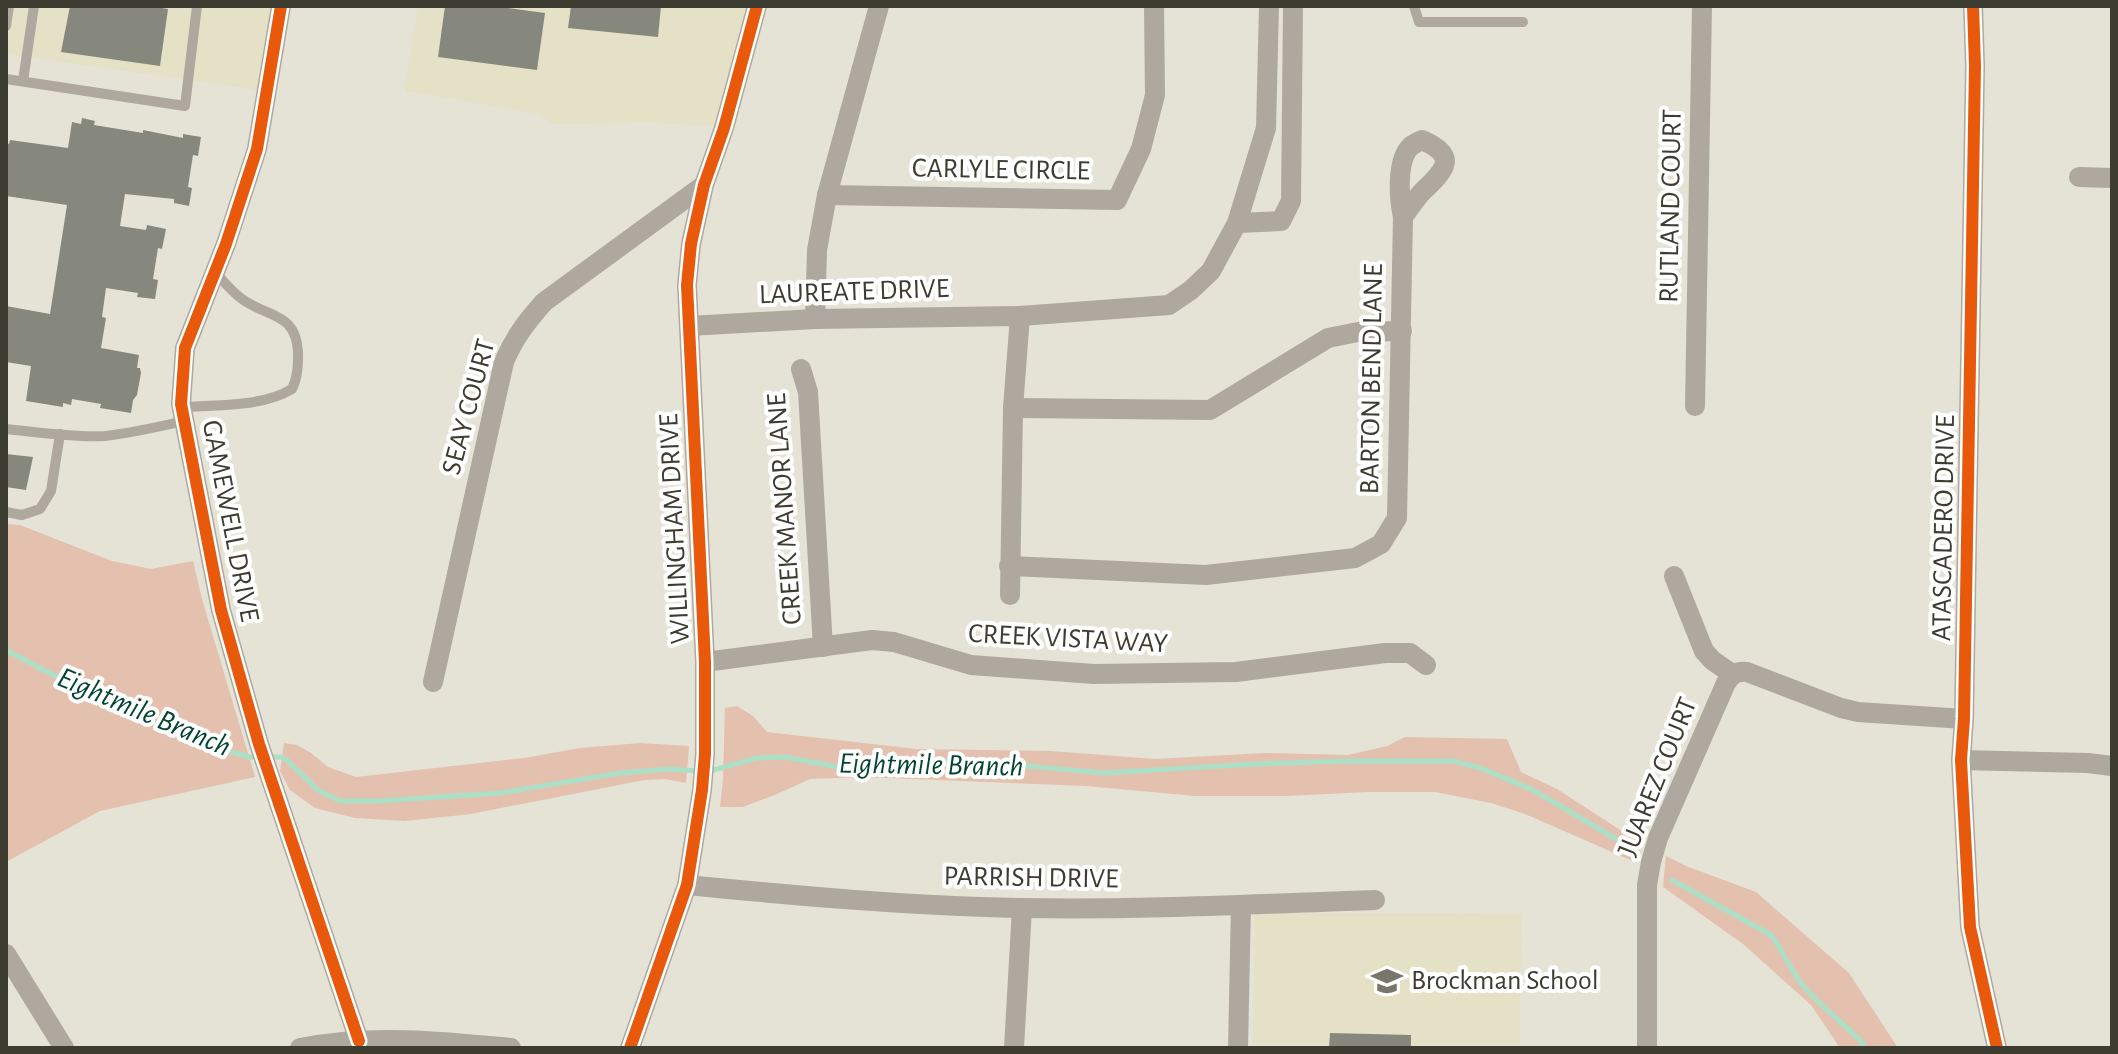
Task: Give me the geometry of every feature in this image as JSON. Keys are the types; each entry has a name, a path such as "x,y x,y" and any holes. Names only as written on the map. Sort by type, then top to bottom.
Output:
{"street":[{"name":"GAMEWELL DRIVE","path":"281,6 257,149 226,244 185,348 183,414 221,610 267,770 359,1041"},
{"name":"WILLINGHAM DRIVE","path":"630,1048 687,885 702,790 705,662 687,285 691,244 704,185 724,128 757,6"},
{"path":"815,319 817,250 827,195 879,6"},
{"name":"CARLYLE CIRCLE","path":"827,195 1117,200 1141,149 1155,95 1154,6"},
{"name":"LAUREATE DRIVE","path":"689,326 815,319 1020,316 1169,305 1211,271 1237,223 1266,128 1269,6"},
{"path":"1237,223 1281,221 1291,201 1293,6"},
{"name":"RUTLAND COURT","path":"1695,406 1702,6"},
{"name":"ATASCADERO DRIVE","path":"1973,6 1975,66 1961,760 1970,927 1997,1048"},
{"path":"2079,177 2112,178"},
{"name":"SEAY COURT","path":"433,682 504,362 513,340 544,302 704,185"},
{"name":"BARTON BEND LANE","path":"1009,566 1206,575 1355,558 1381,544 1397,518 1403,217"},
{"path":"1010,595 1013,408 1020,316"},
{"path":"1013,408 1210,410 1328,338 1358,332 1402,331"},
{"name":"CREEK MANOR LANE","path":"801,369 808,392 823,647"},
{"name":"JUAREZ COURT","path":"1674,576 1704,651 1732,674"},
{"name":"CREEK VISTA WAY","path":"705,662 872,640 920,649 971,665 1094,674 1236,672 1385,653 1410,653 1426,665"},
{"name":"JUAREZ COURT","path":"1647,1048 1647,885 1651,862 1658,838 1732,674 1747,672 1858,712 1964,719"},
{"path":"1961,760 2112,766"},
{"name":"PARRISH DRIVE","path":"687,885 873,903 1022,908 1375,900"},
{"path":"1238,1048 1241,905"},
{"path":"1014,1048 1022,908"},
{"path":"6,954 64,1048"},
{"path":"300,1048 359,1041 511,1048"}],"lane":[{"path":"6,26 9,6"},
{"path":"23,81 34,6"},
{"path":"6,79 185,106 197,6"},
{"path":"1414,6 1419,22 1523,22"},
{"path":"6,429 102,436 148,429 183,414 271,397 292,389 296,380 297,344 291,326 245,301 215,272"},
{"path":"6,512 22,515 40,509 51,491 60,434"}],"shaded area":[{"path":"6,6 272,6 258,90 6,54"},
{"path":"418,6 750,6 720,126 552,124 540,114 405,91"},
{"path":"6,524 20,525 112,561 151,569 193,561 255,777 100,811 6,862"},
{"path":"737,706 753,716 767,732 916,749 1051,751 1155,759 1265,753 1348,755 1387,746 1405,737 1507,739 1521,772 1557,789 1642,844 1635,862 1525,814 1491,803 1435,792 1195,796 1086,786 862,777 810,779 743,807 720,807 725,708"},
{"path":"284,743 297,745 328,767 356,777 524,758 580,748 640,743 689,746 686,783 665,779 644,780 471,814 405,821 355,818 315,808 290,790 280,771"},
{"path":"1666,856 1756,892 1849,973 1898,1048 1840,1048 1811,1005 1743,944 1663,887"},
{"name":"Brockman School","path":"1255,913 1521,914 1520,1048 1253,1048"}],"building":[{"path":"70,6 150,6 168,9 160,66 61,52"},
{"path":"445,6 493,6 545,13 537,70 438,57"},
{"path":"571,6 661,6 658,37 568,28"},
{"path":"82,118 95,121 94,125 143,133 143,130 183,138 183,134 201,137 198,156 193,155 188,187 192,188 189,206 174,203 174,199 125,194 120,226 146,230 147,225 166,229 162,249 158,248 153,279 158,280 155,299 106,288 102,317 106,318 101,348 139,355 137,368 141,373 131,413 72,399 71,405 63,403 63,407 26,401 31,366 6,362 6,306 50,314 67,205 6,196 6,143 9,144 10,140 68,148 72,122 81,124"},
{"path":"6,454 33,457 26,490 6,487"},
{"path":"1330,1033 1411,1035 1411,1048 1329,1048"}],"waterway":[{"name":"Eightmile Branch","path":"6,650 149,721 228,751 258,758"},
{"name":"Eightmile Branch","path":"268,757 287,760 318,790 340,801 500,793 620,773 667,769 700,771"},
{"name":"Eightmile Branch","path":"710,771 757,758 785,757 854,770 973,761 1104,773 1342,761 1454,761 1483,769 1533,790 1635,850"},
{"name":"Eightmile Branch","path":"1672,880 1771,935 1805,988 1865,1048"}],"cycle path":[{"path":"281,6 257,149 226,244 185,348 181,404 221,610 259,744 359,1041"},
{"path":"630,1048 687,885 702,790 705,662 687,285 691,244 704,185 724,128 757,6"},
{"path":"1973,6 1975,66 1961,760 1970,927 1997,1048"}],"place":[{"name":"Brockman School","path":"1387,981"}]}
